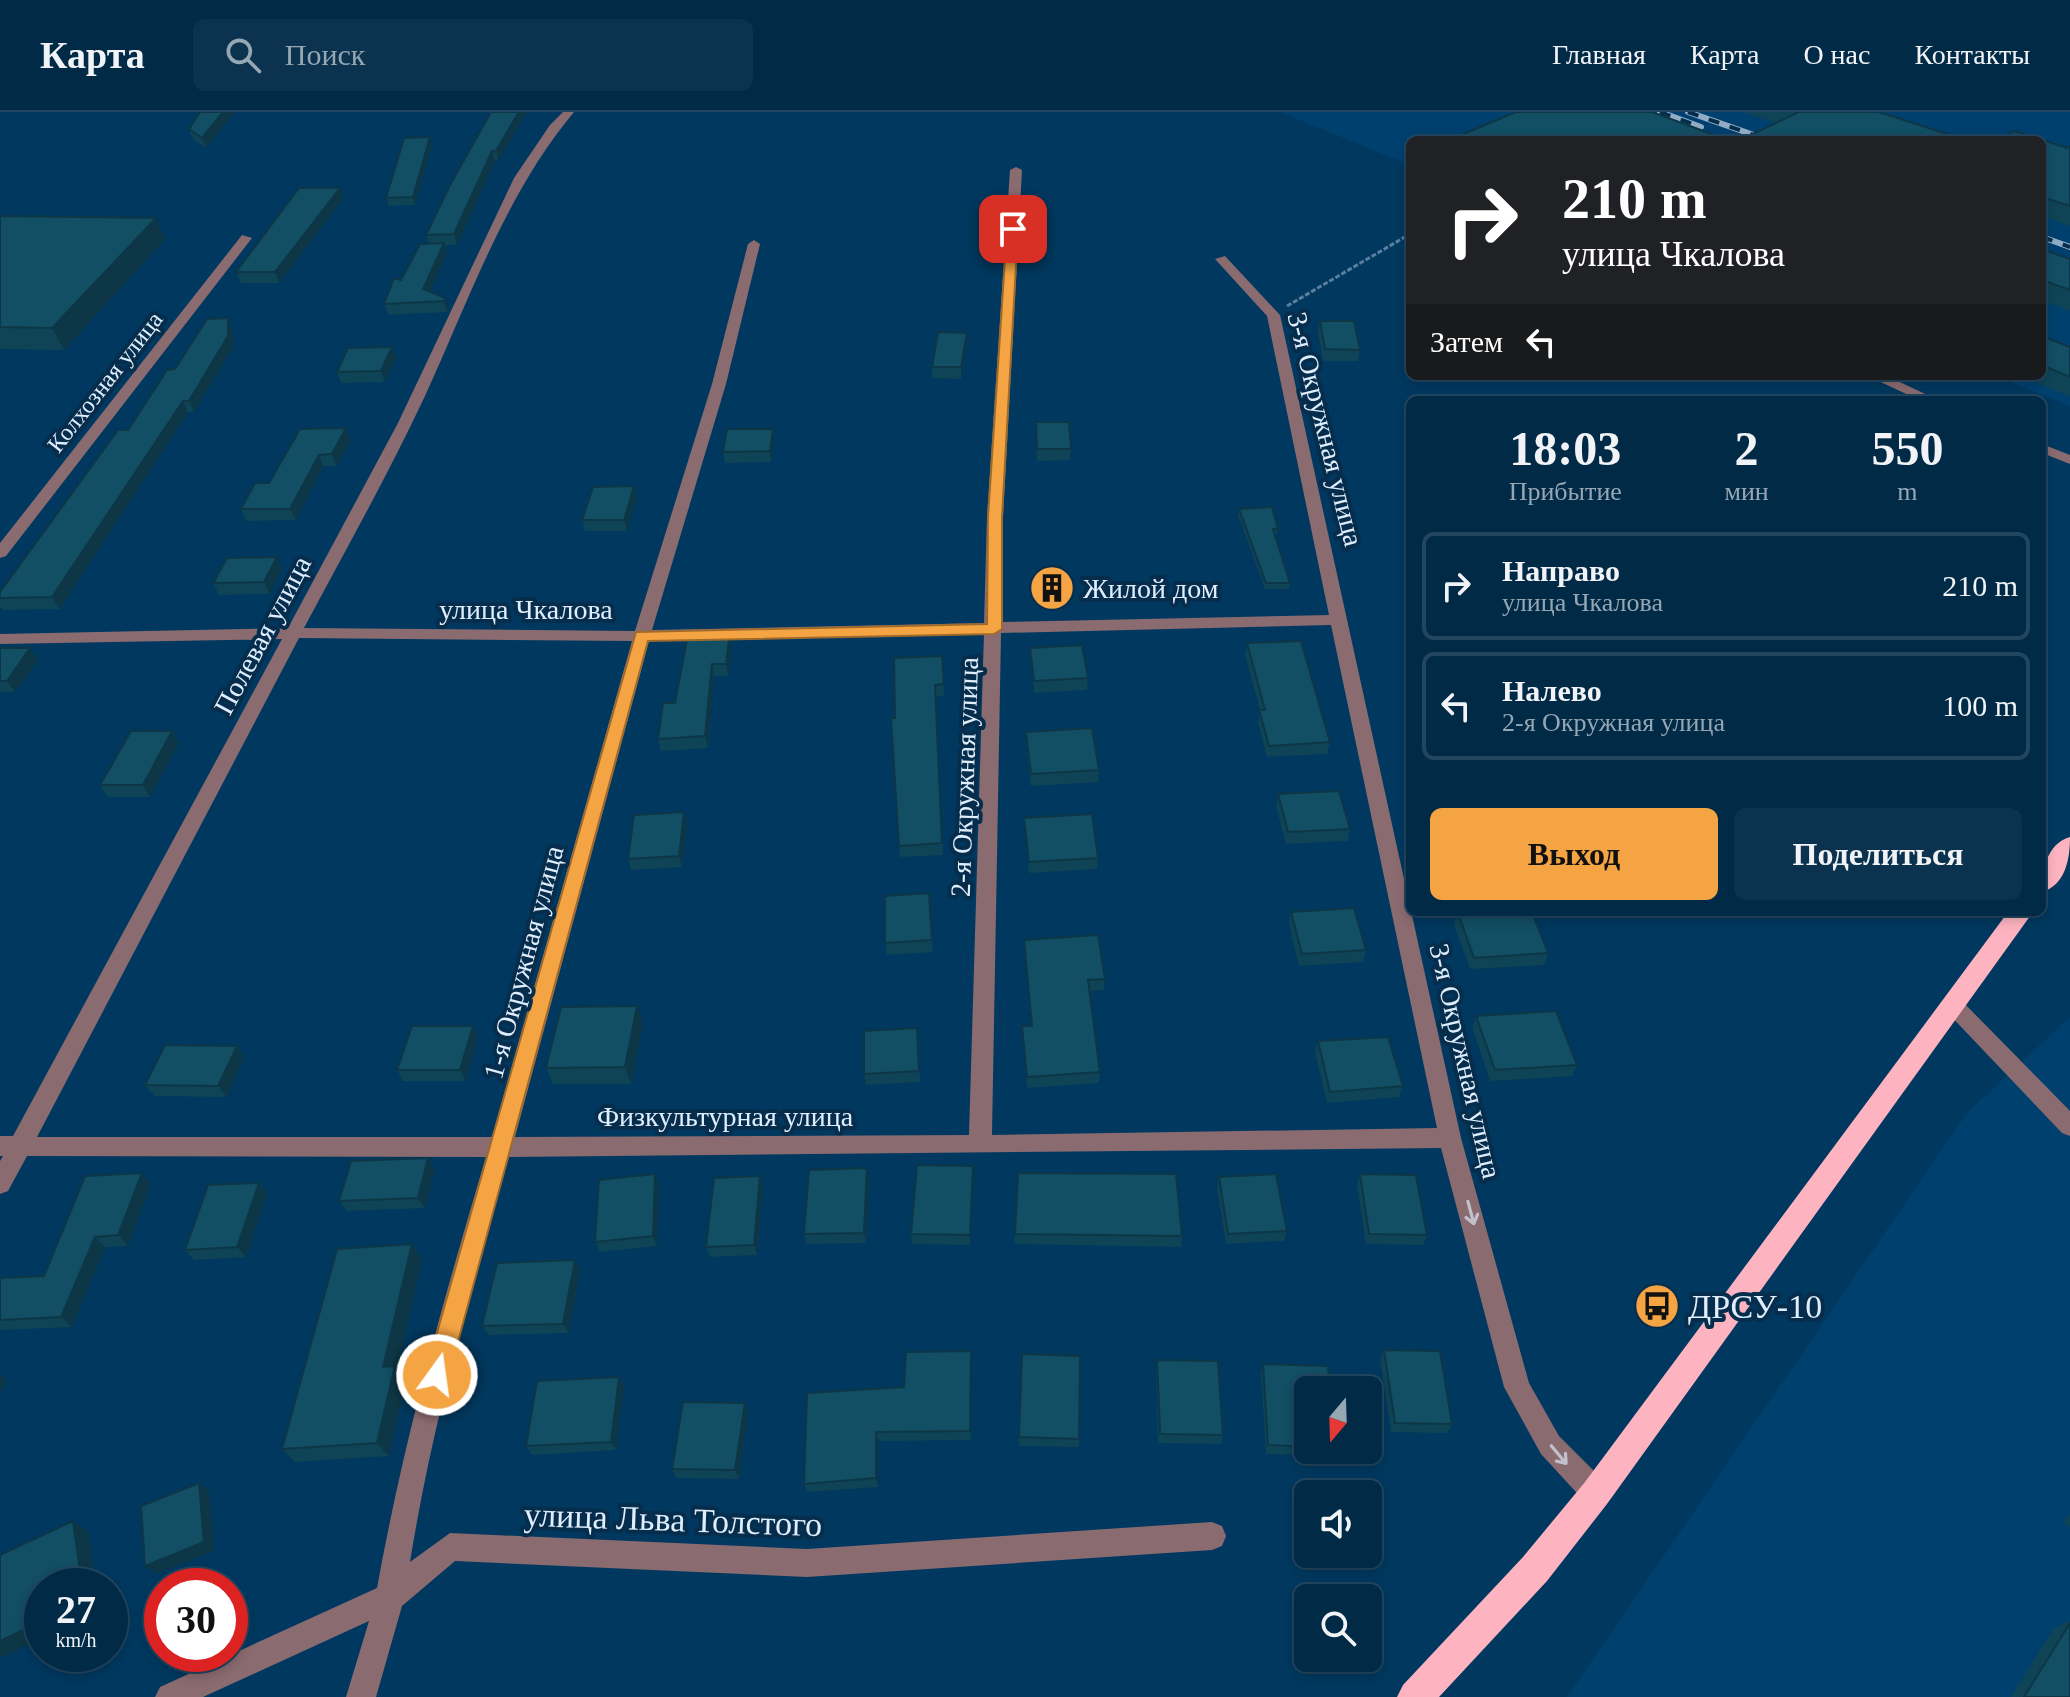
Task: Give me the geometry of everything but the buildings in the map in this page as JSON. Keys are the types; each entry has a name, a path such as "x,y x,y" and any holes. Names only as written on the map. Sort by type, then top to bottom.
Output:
{"highway":[{"path":"2046,878 2070,845"},
{"path":"1415,1697 1535,1569 1596,1493 2018,916"}],"street":[{"name":"Полевая улица","path":"0,1184 10,1146 405,423 520,178 554,127 569,112"},
{"name":"2-я Окружная улица","path":"980,1145 995,517 1016,170"},
{"name":"Колхозная улица","path":"0,553 246,238"},
{"name":"1-я Окружная улица","path":"361,1697 390,1597 410,1479 454,1305 501,1147 642,636 719,384 754,244"},
{"name":"3-я Окружная улица","path":"1221,259 1273,315 1450,1138 1517,1387 1550,1445 1596,1493"},
{"path":"1884,380 1922,396"},
{"path":"2046,450 2070,460"},
{"name":"улица Чкалова","path":"0,639 292,633 642,636 1340,620"},
{"path":"1952,1004 2070,1126"},
{"name":"Физкультурная улица","path":"10,1146 147,1149 980,1145 1450,1138"},
{"name":"улица Льва Толстого","path":"170,1697 390,1597 450,1547 807,1563 1212,1536"}],"path":[{"path":"1273,315 1406,236"}],"shaded area":[{"path":"1280,112 2070,112 2070,406 2005,380 2046,380 2046,136 1406,136 1406,163"},
{"path":"2070,1017 2070,1697 1567,1697 1967,1113"}],"railway":[{"path":"1660,112 1701,127"},
{"path":"1688,112 1757,136"},
{"path":"2046,238 2070,247"}],"place":[{"name":"Жилой дом","path":"1052,588"},
{"name":"ДРСУ-10","path":"1657,1306"}],"route":[{"path":"437,1375 642,636 994,629 995,517 1013,229"}]}
